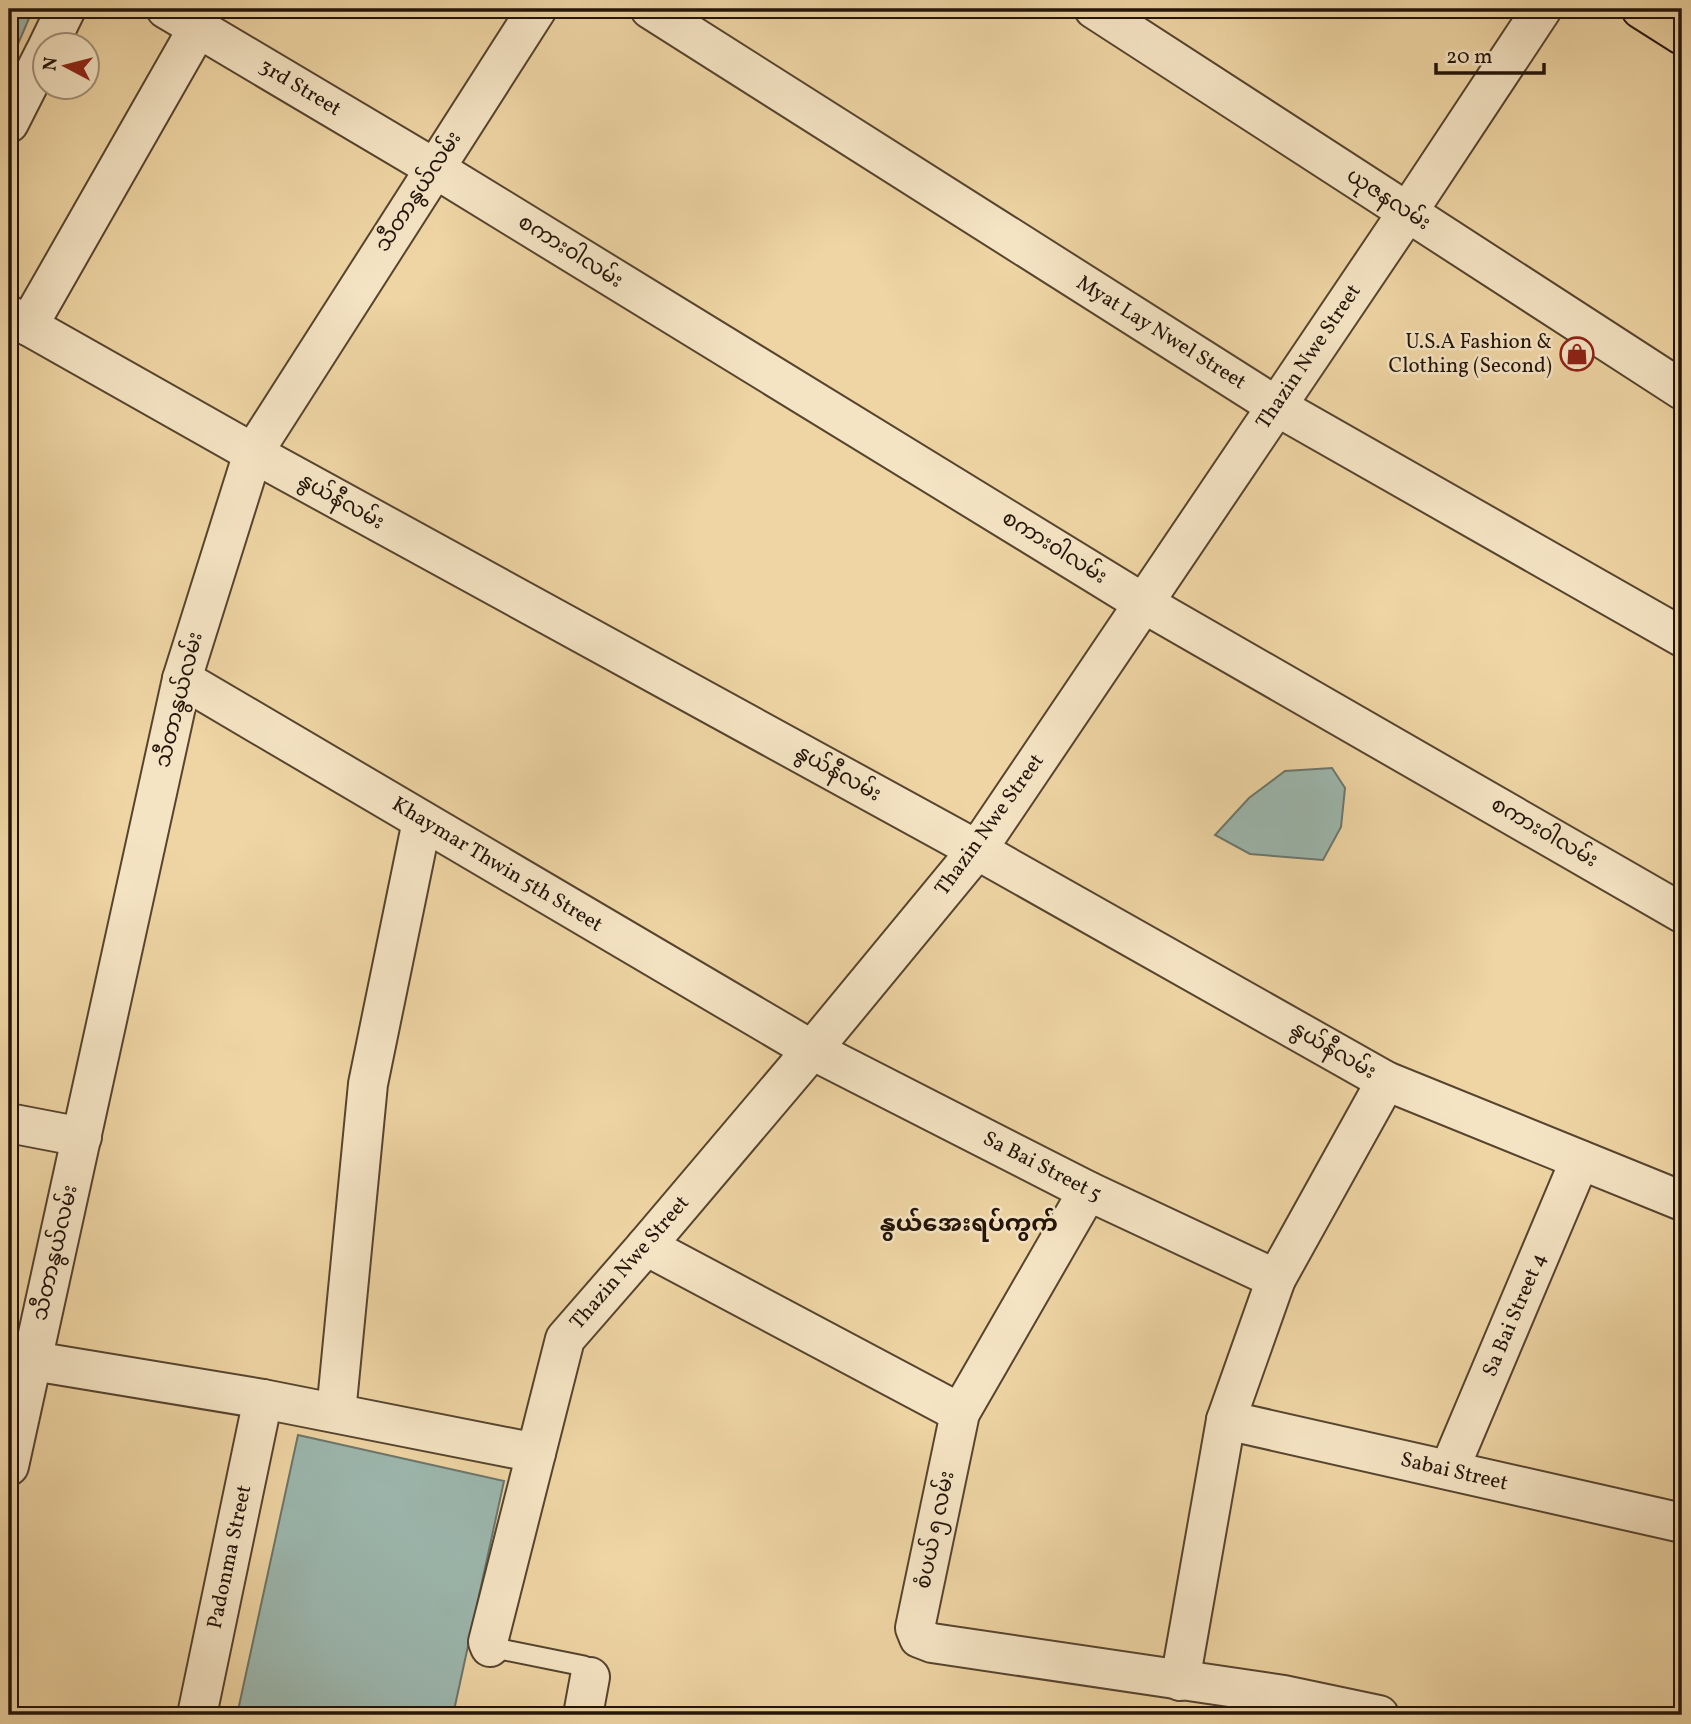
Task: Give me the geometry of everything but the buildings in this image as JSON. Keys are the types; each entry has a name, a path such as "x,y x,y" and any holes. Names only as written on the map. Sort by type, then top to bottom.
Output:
{"main road":[{"path":"1640,9 1682,35"}],"street":[{"path":"55,32 66,9"},
{"name":"သီတာနွယ်လမ်း","path":"9,1466 20,1359 82,1137 182,679 253,453 537,9"},
{"name":"Myat Lay Nwel Street","path":"650,9 1276,406 1682,637"},
{"name":"ယုဇနလမ်း","path":"1094,9 1682,390"},
{"name":"Thazin Nwe Street","path":"490,1647 488,1642 565,1339 812,1050 977,850 1542,9"},
{"path":"18,320 182,18"},
{"name":"3rd Street","path":"182,18 434,168"},
{"path":"9,124 32,78"},
{"name":"စကား၀ါလမ်း","path":"434,168 1143,603 1682,913"},
{"name":"နွယ်နီလမ်း","path":"18,320 253,453 977,850 1385,1081 1682,1201"},
{"name":"Khaymar Thwin 5th Street","path":"182,679 812,1050"},
{"path":"337,1413 368,1084 422,821"},
{"name":"Sa Bai Street 5","path":"812,1050 1088,1191 1276,1279"},
{"path":"1379,1715 1284,1695 1180,1681 1226,1420 1276,1279 1385,1081"},
{"path":"9,1122 82,1137"},
{"name":"Sa Bai Street 4","path":"1449,1471 1580,1160"},
{"name":"စံပယ် ၅ လမ်း","path":"1088,1191 960,1413 915,1628 919,1638 932,1643 1180,1681"},
{"path":"646,1246 960,1413"},
{"path":"20,1359 263,1399 536,1452"},
{"name":"Padonma Street","path":"197,1715 263,1399"},
{"name":"Sabai Street","path":"1226,1420 1682,1523"},
{"path":"583,1715 590,1676"}],"lane":[{"path":"490,1647 583,1666 590,1671 590,1676"}],"water":[{"path":"9,9 33,9 9,65"},
{"path":"1332,768 1345,788 1341,827 1323,860 1250,854 1215,835 1249,798 1285,771"},
{"path":"298,1435 504,1481 453,1715 237,1715"}],"place":[{"name":"U.S.A Fashion & Clothing (Second)","path":"1577,354"}],"district":[{"name":"နွယ်အေးရပ်ကွက်","path":"969,1225"}]}
